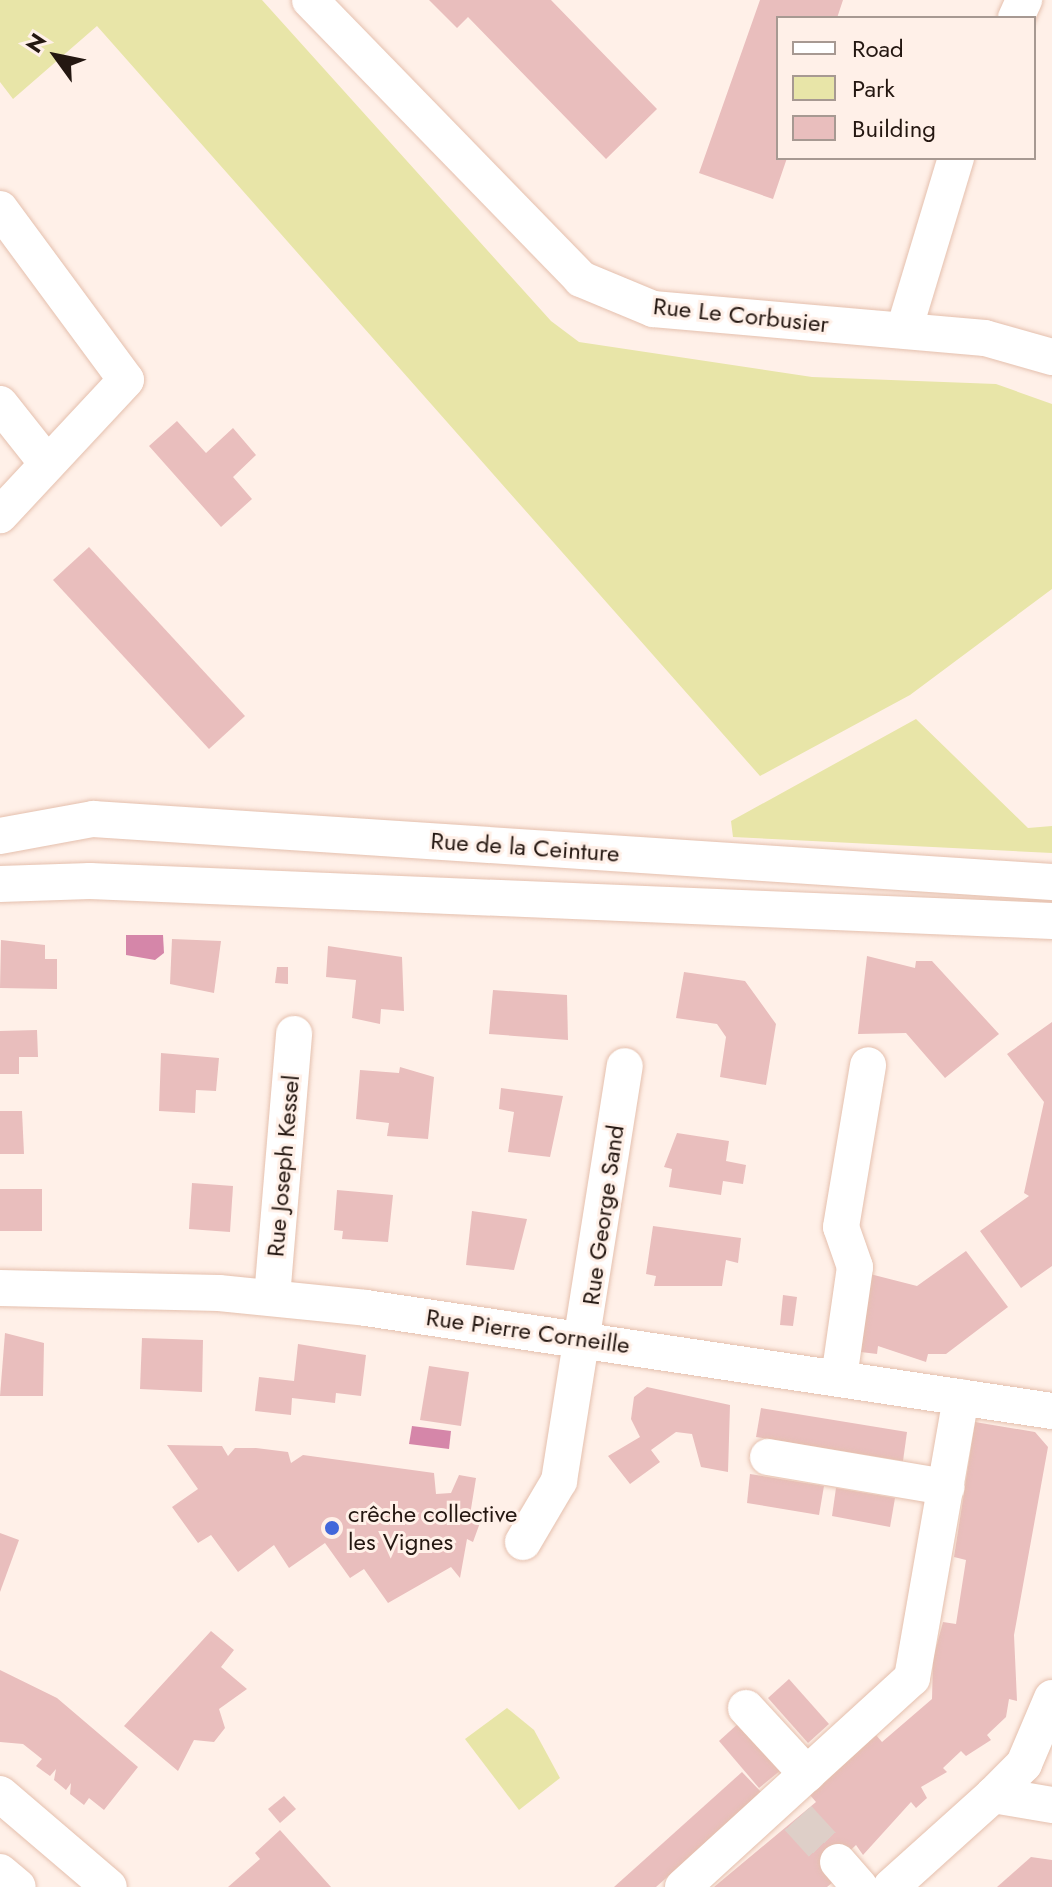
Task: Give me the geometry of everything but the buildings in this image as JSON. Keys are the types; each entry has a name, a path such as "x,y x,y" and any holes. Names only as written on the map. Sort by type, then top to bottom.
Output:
{"street":[{"name":"Rue Le Corbusier","path":"310,0 581,279 653,309 985,338 1052,357"},
{"path":"904,330 955,160"},
{"path":"0,209 126,380 46,462 0,515"},
{"path":"0,404 46,462"},
{"name":"Rue de la Ceinture","path":"0,836 93,819 1052,882"},
{"name":"Rue de la Ceinture","path":"0,884 90,881 1052,921"},
{"name":"Rue Joseph Kessel","path":"272,1297 294,1034"},
{"path":"839,1378 855,1267 841,1227 868,1065"},
{"name":"Rue George Sand","path":"523,1542 559,1481 625,1066"},
{"name":"Rue Pierre Corneille","path":"0,1288 272,1297 584,1338 1052,1411"},
{"path":"683,1887 789,1809 807,1774 912,1678 961,1397"},
{"path":"768,1457 946,1487"},
{"path":"891,1887 1024,1764 1052,1698"},
{"path":"746,1708 807,1774"},
{"path":"0,1794 109,1887"},
{"path":"993,1795 1052,1805"},
{"path":"0,1872 18,1887"}],"green space":[{"path":"0,0 262,0 551,321 579,342 812,377 996,384 1052,404 1052,589 910,695 760,776 97,26 13,99 0,82"},
{"path":"916,719 1028,828 1052,826 1052,853 733,837 731,821"},
{"path":"507,1708 534,1730 560,1778 519,1810 465,1739"}],"shaded area":[{"path":"126,935 163,935 164,953 155,960 126,955"},
{"path":"412,1426 451,1431 449,1449 409,1444"}],"tunnel":[{"path":"798,1818 838,1862"}],"place":[{"name":"crêche collective les Vignes","path":"332,1528"}]}
